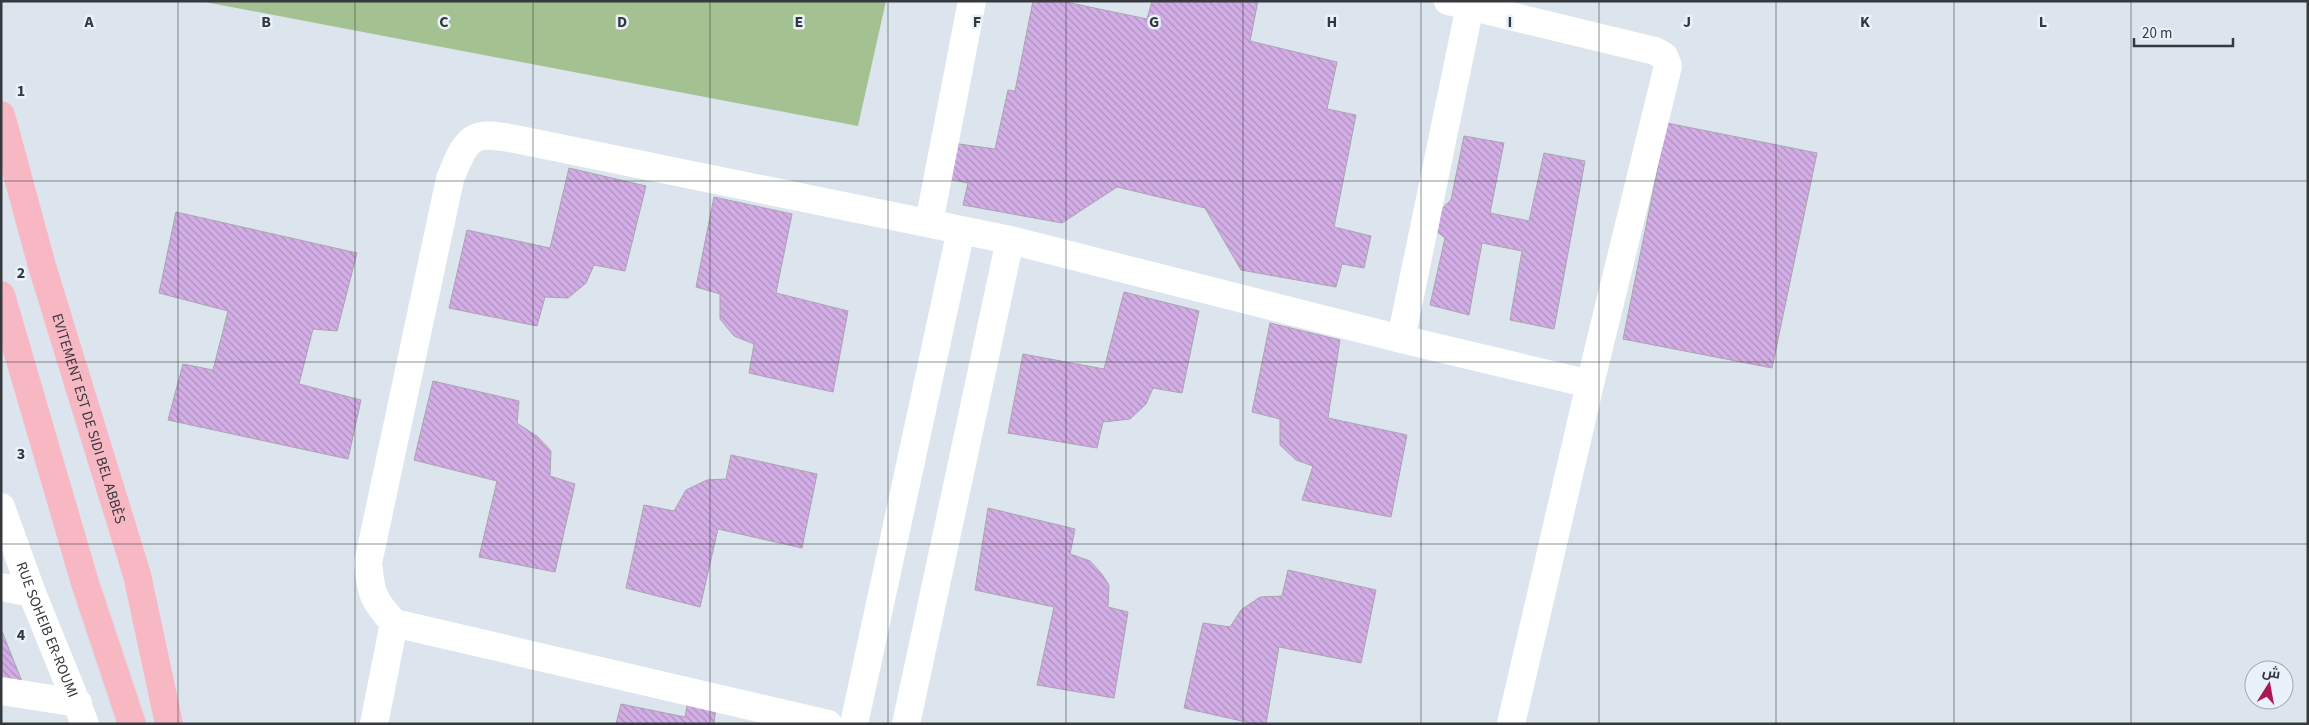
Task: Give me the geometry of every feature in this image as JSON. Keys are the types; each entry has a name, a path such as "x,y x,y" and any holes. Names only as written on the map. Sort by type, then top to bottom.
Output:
{"highway":[{"name":"EVITEMENT EST DE SIDI BEL ABBÈS","path":"1,115 45,276 137,575 171,721"},
{"path":"1,295 85,583 132,724"}],"street":[{"path":"929,222 972,1"},
{"path":"1401,339 1459,4 1655,51 1664,56 1668,66 1590,384 1511,724"},
{"path":"828,724 394,623 376,603 370,587 368,563 450,179 467,143 478,135 496,135 1010,240 1401,339 1590,384"},
{"path":"854,724 961,230"},
{"path":"906,724 1010,240"},
{"name":"RUE SOHEIB ER-ROUMI","path":"1,507 32,593 82,713"},
{"path":"1,587 32,593"},
{"path":"374,724 394,623"},
{"path":"1,691 82,713"}],"green space":[{"path":"200,1 886,1 858,126"}],"building":[{"path":"1033,1 1061,1 1147,19 1152,1 1258,1 1250,41 1337,62 1327,109 1356,115 1334,227 1371,236 1364,268 1342,264 1336,287 1241,270 1205,208 1117,187 1062,223 963,205 968,183 948,179 952,143 995,149 1008,90 1015,91"},
{"path":"1667,123 1817,153 1772,368 1623,339"},
{"path":"1464,136 1504,143 1490,213 1529,221 1544,153 1585,161 1554,329 1510,320 1522,251 1482,243 1469,315 1430,305 1445,238 1435,230 1438,212 1451,200"},
{"path":"569,168 646,186 625,271 594,265 586,283 568,298 545,297 537,326 449,308 467,230 550,248"},
{"path":"714,197 792,214 776,293 848,311 833,392 749,373 754,344 734,336 720,319 720,294 696,287"},
{"path":"176,212 357,253 337,331 313,329 299,384 361,400 348,459 168,420 183,364 213,370 228,311 159,293"},
{"path":"1124,292 1199,311 1182,393 1153,388 1146,404 1130,419 1103,422 1097,448 1008,433 1023,354 1104,369"},
{"path":"1270,323 1340,340 1328,418 1407,435 1391,517 1302,500 1313,466 1296,460 1280,445 1280,419 1252,412"},
{"path":"433,381 519,401 517,423 538,437 551,451 550,476 575,484 555,572 479,557 497,481 414,460"},
{"path":"731,455 817,474 802,548 718,529 700,607 626,588 644,505 674,511 686,490 707,480 726,479"},
{"path":"988,508 1075,529 1070,554 1090,561 1101,573 1109,585 1108,607 1128,612 1114,698 1037,685 1054,607 975,590"},
{"path":"1288,570 1376,590 1361,663 1279,647 1266,724 1255,724 1184,708 1203,623 1230,627 1241,610 1260,597 1282,596"},
{"path":"1,629 23,684 1,680"},
{"path":"688,700 716,706 714,724 616,724 621,704 685,717"}]}
